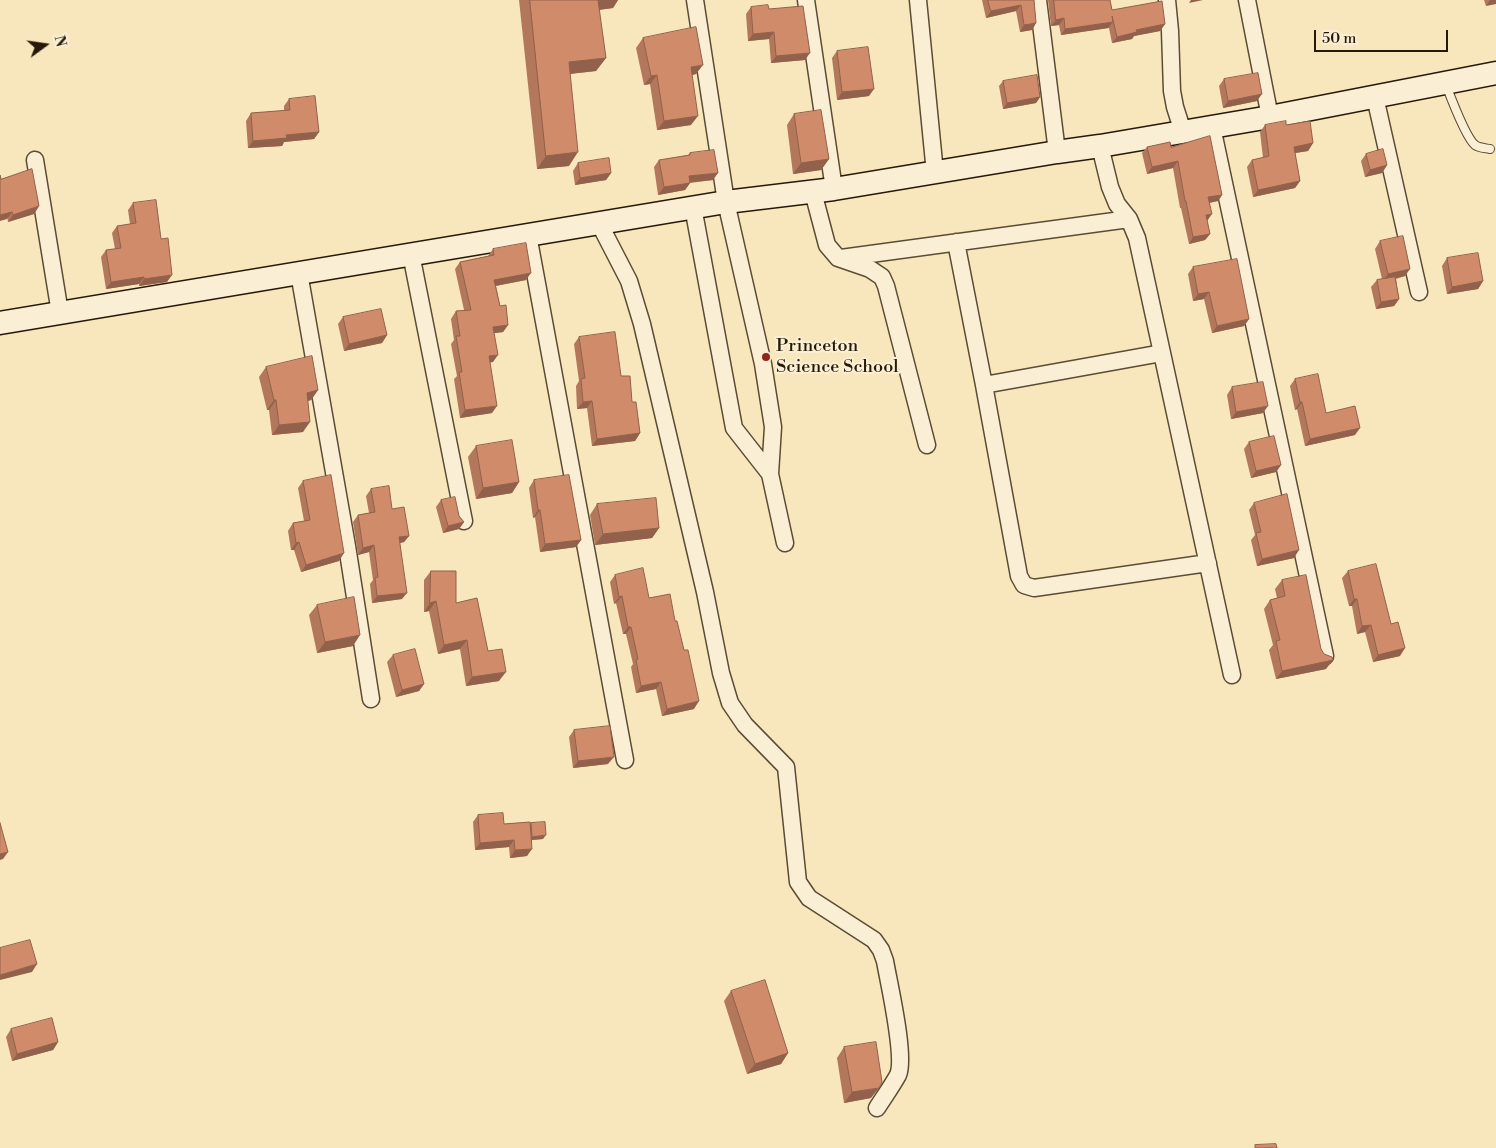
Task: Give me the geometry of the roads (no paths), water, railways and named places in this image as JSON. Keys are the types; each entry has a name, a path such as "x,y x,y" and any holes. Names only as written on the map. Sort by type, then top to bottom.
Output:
{"street":[{"path":"694,0 726,202 764,373 773,428 770,474 785,543"},
{"path":"806,0 827,245 838,258 870,269 882,277 886,286 927,445"},
{"path":"918,0 935,173"},
{"path":"1038,0 1057,152"},
{"path":"1167,0 1172,91 1183,132"},
{"path":"1247,0 1270,117"},
{"path":"0,323 694,207 823,191 1100,146 1270,117 1496,73"},
{"path":"1375,97 1419,292"},
{"path":"1212,127 1325,656"},
{"path":"1100,146 1110,188 1117,204 1129,219 1137,238 1232,674"},
{"path":"35,160 60,313"},
{"path":"694,207 734,428 770,474"},
{"path":"838,258 1129,219"},
{"path":"598,223 629,280 642,324 705,592 721,674 730,703 745,725 786,767 798,882 809,898 874,940 881,950 885,961 900,1048 900,1064 898,1074 877,1108"},
{"path":"528,235 625,760"},
{"path":"956,242 1019,576 1024,586 1034,588 1208,563"},
{"path":"411,254 464,521"},
{"path":"299,273 347,546 371,699"},
{"path":"984,385 1162,353"}],"lane":[{"path":"1446,83 1472,142 1479,147 1490,150"}],"place":[{"name":"Princeton Science School","path":"766,357"}]}
